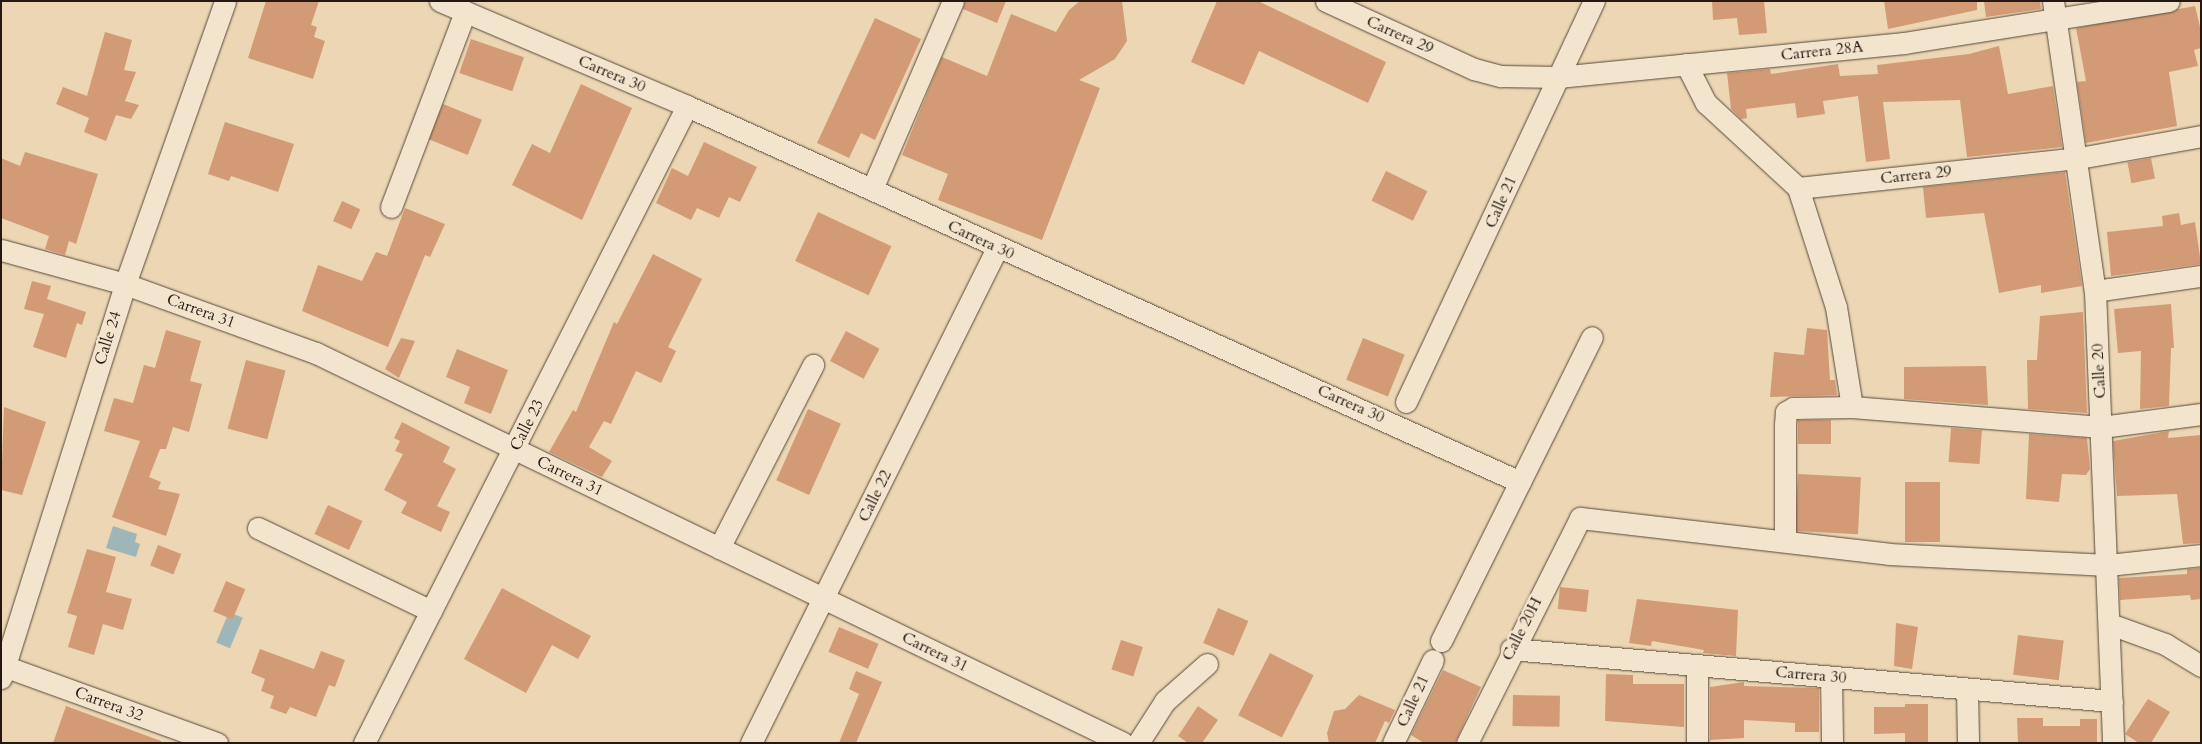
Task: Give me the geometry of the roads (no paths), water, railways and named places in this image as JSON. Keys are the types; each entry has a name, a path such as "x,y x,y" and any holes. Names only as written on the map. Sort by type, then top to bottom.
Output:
{"street":[{"name":"Calle 24","path":"2,670 125,284 225,1"},
{"name":"Carrera 30","path":"440,1 687,106 872,189 997,248 1397,424 1520,482"},
{"path":"872,189 953,1"},
{"name":"Calle 21","path":"1406,402 1594,1"},
{"name":"Carrera 28A","path":"1474,68 1501,76 1558,78 1904,43 2055,11 2169,1"},
{"name":"Carrera 29","path":"1339,4 1474,68"},
{"name":"Calle 20","path":"2055,11 2079,158 2095,291 2108,565 2112,743"},
{"path":"391,207 465,12"},
{"path":"1686,64 1706,103 1798,188 1836,307 1852,407"},
{"name":"Calle 23","path":"364,743 515,449 687,106"},
{"name":"Carrera 29","path":"1798,188 2079,158 2201,136"},
{"name":"Calle 22","path":"751,743 997,248"},
{"name":"Carrera 31","path":"1,250 125,284 316,353 1123,743"},
{"path":"2095,291 2201,276"},
{"name":"Calle 21","path":"1393,743 1592,337"},
{"path":"719,548 813,365"},
{"path":"2201,414 2101,427 1852,407 1793,408 1786,412 1785,539 1889,554 2108,565 2201,555"},
{"name":"Calle 20H","path":"1467,743 1511,649 1580,518 1785,539"},
{"path":"258,528 431,611"},
{"path":"2110,624 2165,644 2201,666"},
{"name":"Carrera 30","path":"1511,649 2112,702"},
{"path":"1138,743 1165,701 1207,664"},
{"path":"1697,665 1698,743"},
{"name":"Carrera 32","path":"2,670 217,743"},
{"path":"1831,677 1832,743"},
{"path":"1967,689 1968,743"}],"water":[{"path":"113,526 137,534 135,542 140,544 136,557 106,548"},
{"path":"229,612 243,618 230,648 216,642"}]}
